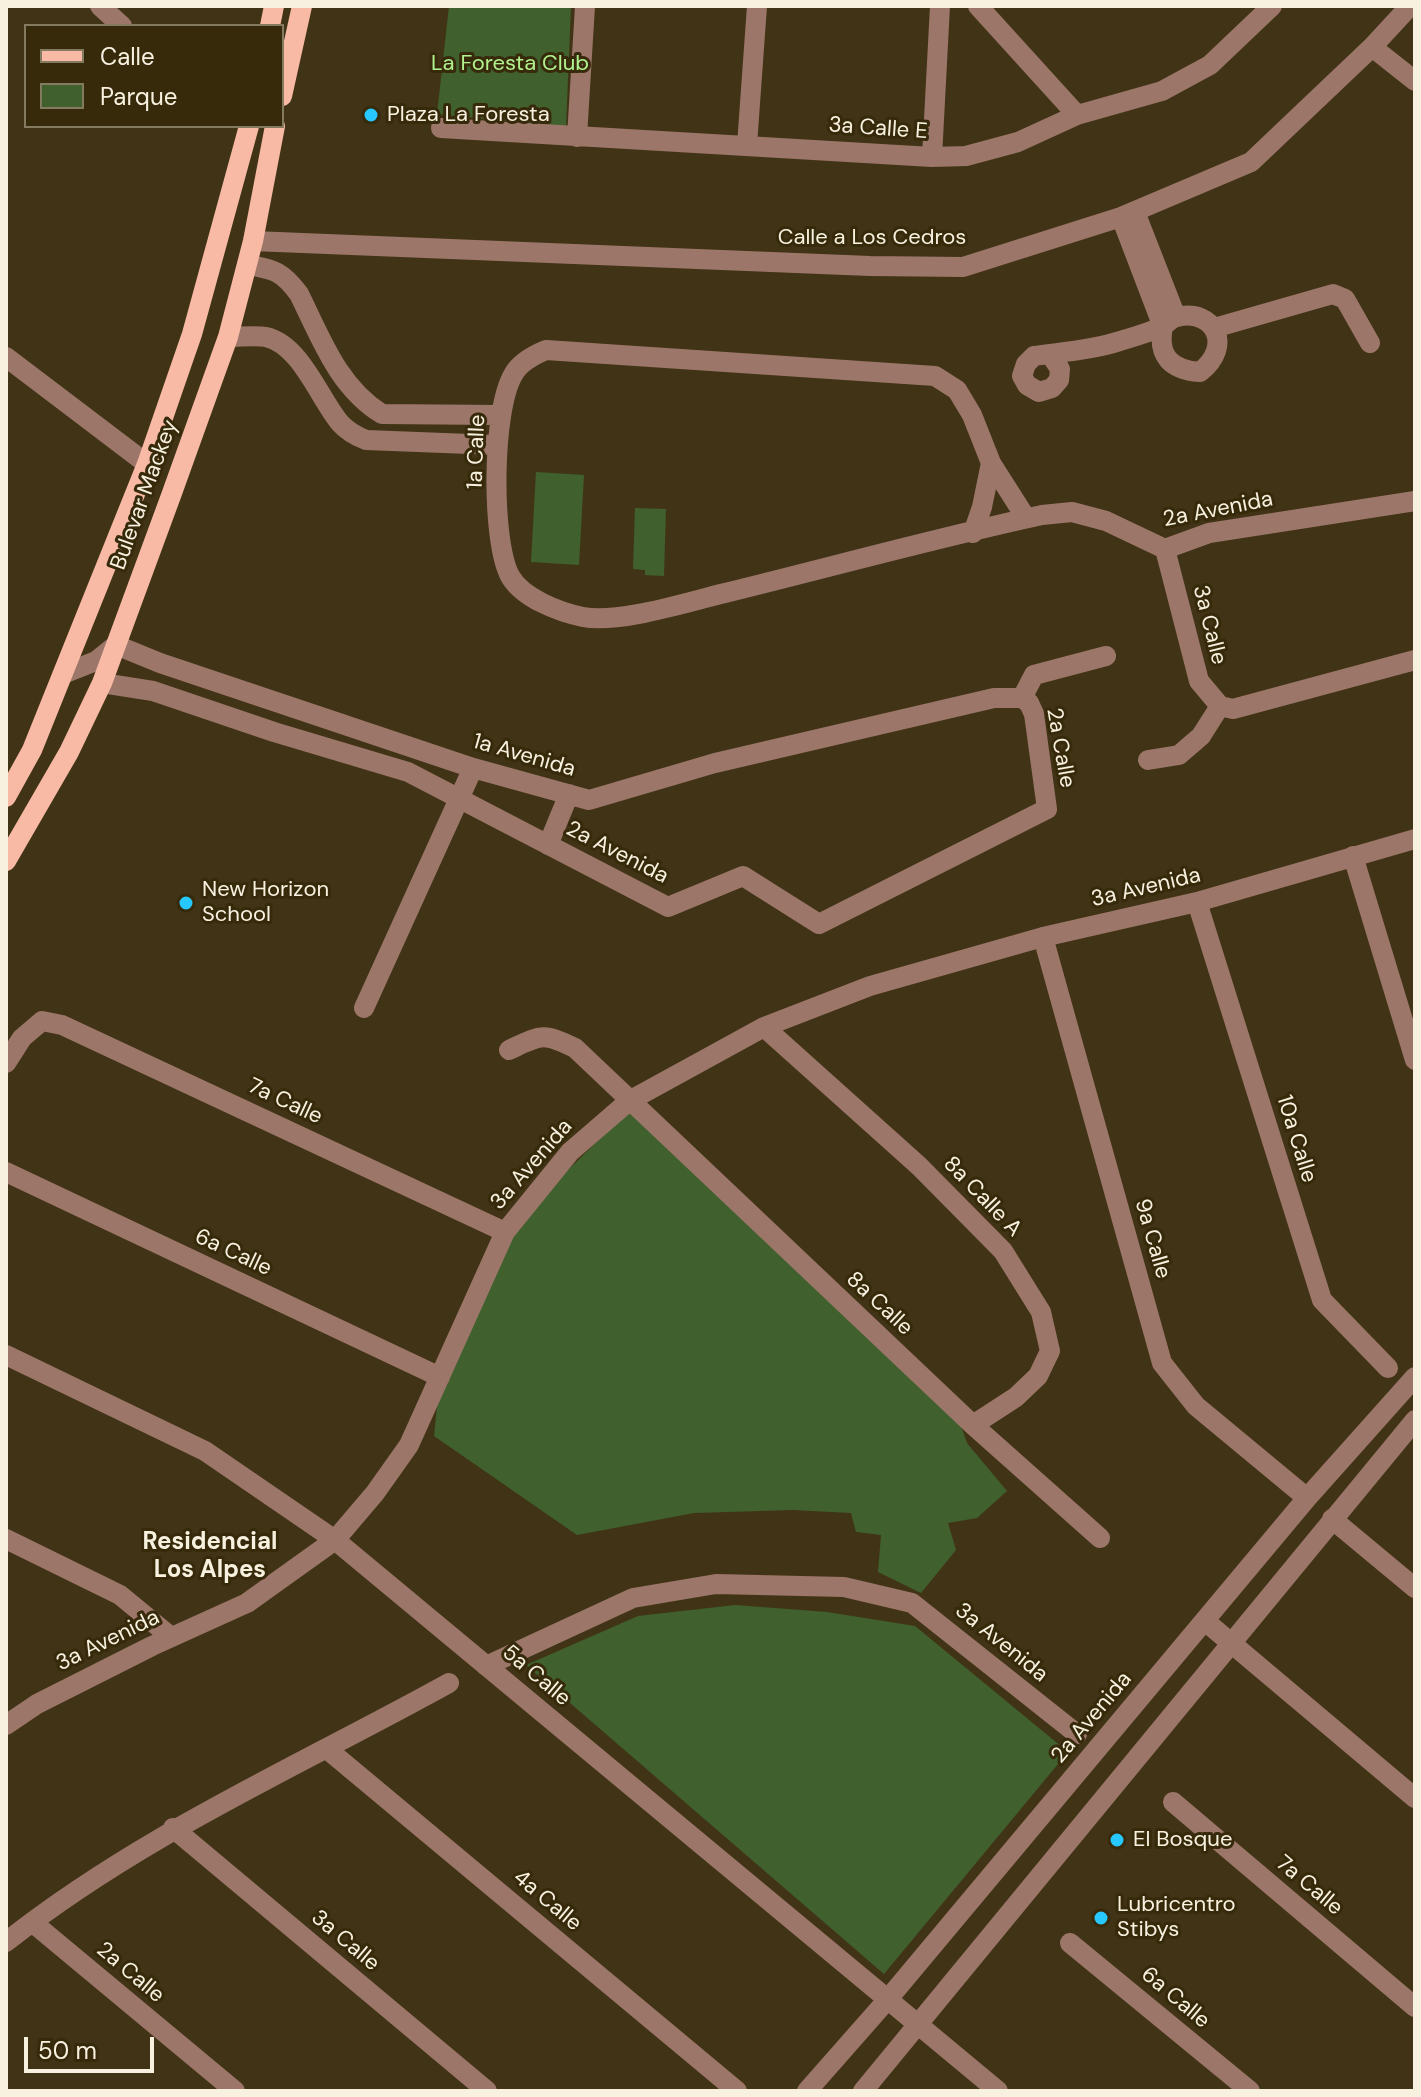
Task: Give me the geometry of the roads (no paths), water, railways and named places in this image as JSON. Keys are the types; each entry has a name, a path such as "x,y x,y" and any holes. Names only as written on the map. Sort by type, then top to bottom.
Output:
{"main road":[{"path":"284,87 302,6"},
{"name":"Bulevar Mackey","path":"6,797 32,750 147,464 192,334 248,128"},
{"name":"Bulevar Mackey","path":"6,861 69,752 102,683 116,645 228,337 248,265 274,128"}],"street":[{"path":"100,6 120,24"},
{"path":"577,137 585,6"},
{"path":"747,145 757,6"},
{"path":"932,157 940,6"},
{"path":"978,6 1077,115"},
{"name":"3a Calle E","path":"441,128 932,157 966,156 1005,145 1077,115 1162,91 1210,65 1272,6"},
{"name":"Calle a Los Cedros","path":"253,241 870,266 963,267 1128,214 1251,162 1372,47 1410,6"},
{"path":"1372,47 1415,81"},
{"path":"1050,354 1116,343 1169,322 1199,318 1214,328 1219,337 1218,351 1212,363 1200,372 1184,371 1172,364 1163,353 1160,341 1169,322 1128,214"},
{"path":"248,265 273,269 289,281 299,294 343,381 366,404 382,414 499,415"},
{"path":"1214,328 1333,294 1345,299 1370,343"},
{"path":"228,337 268,337 288,350 314,380 340,422 366,440 496,445"},
{"name":"1a Calle","path":"524,592 511,579 501,552 496,445 499,415 513,373 530,357 546,350 935,376 957,390 972,415 991,463"},
{"path":"6,357 147,464"},
{"path":"991,463 1026,518"},
{"path":"973,533 991,463"},
{"name":"2a Avenida","path":"524,592 583,617 611,618 684,603 1026,518 1072,512 1106,521 1165,549 1209,533 1415,501"},
{"name":"3a Calle","path":"1165,549 1199,681 1220,706"},
{"path":"63,674 96,661 116,645"},
{"name":"1a Avenida","path":"116,645 160,663 473,768 589,800 715,763 994,698 1022,698"},
{"path":"1022,698 1034,675 1106,656"},
{"path":"1148,760 1179,755 1201,736 1220,706 1233,709 1415,660"},
{"name":"2a Avenida","path":"102,683 149,690 408,772 668,907 743,876 819,924 1047,809"},
{"name":"2a Calle","path":"1022,698 1029,703 1034,714 1047,809"},
{"path":"274,732 327,717"},
{"path":"396,768 405,744"},
{"path":"364,1008 473,768"},
{"path":"548,845 569,794"},
{"name":"3a Avenida","path":"6,1725 37,1704 247,1603 335,1540 375,1493 409,1445 505,1232 570,1152 629,1101 764,1027 870,986 1043,937 1197,902 1415,839"},
{"path":"1353,856 1415,1060"},
{"name":"10a Calle","path":"1197,902 1322,1300 1388,1368"},
{"name":"9a Calle","path":"1043,937 1162,1363 1196,1406 1307,1498"},
{"name":"7a Calle","path":"6,1063 22,1038 42,1021 62,1025 505,1232"},
{"name":"8a Calle A","path":"764,1027 919,1166 1003,1251 1041,1312 1050,1351 1038,1376 1016,1397 973,1425"},
{"name":"8a Calle","path":"509,1050 541,1036 555,1038 575,1048 973,1425 1100,1538"},
{"name":"6a Calle","path":"6,1172 440,1377"},
{"name":"5a Calle","path":"6,1355 205,1451 335,1540 998,2091"},
{"name":"2a Avenida","path":"807,2091 888,1999 1307,1498 1413,1383"},
{"path":"863,2091 1415,1420"},
{"path":"1332,1519 1415,1588"},
{"path":"6,1539 120,1595 171,1637"},
{"name":"3a Avenida","path":"486,1666 633,1598 716,1584 844,1587 912,1603 1077,1734"},
{"path":"1205,1621 1415,1798"},
{"path":"6,1942 173,1828 449,1683"},
{"name":"4a Calle","path":"327,1749 737,2091"},
{"name":"7a Calle","path":"1173,1802 1415,2007"},
{"name":"3a Calle","path":"173,1828 487,2091"},
{"name":"2a Calle","path":"32,1922 235,2091"},
{"name":"6a Calle","path":"1070,1943 1250,2091"}],"place":[{"name":"Plaza La Foresta","path":"371,115"},
{"name":"New Horizon School","path":"186,903"},
{"name":"El Bosque","path":"1117,1840"},
{"name":"Lubricentro Stibys","path":"1101,1918"}],"district":[{"name":"Residencial Los Alpes","path":"210,1557"}],"park label":[{"name":"La Foresta Club","path":"510,64"}]}
